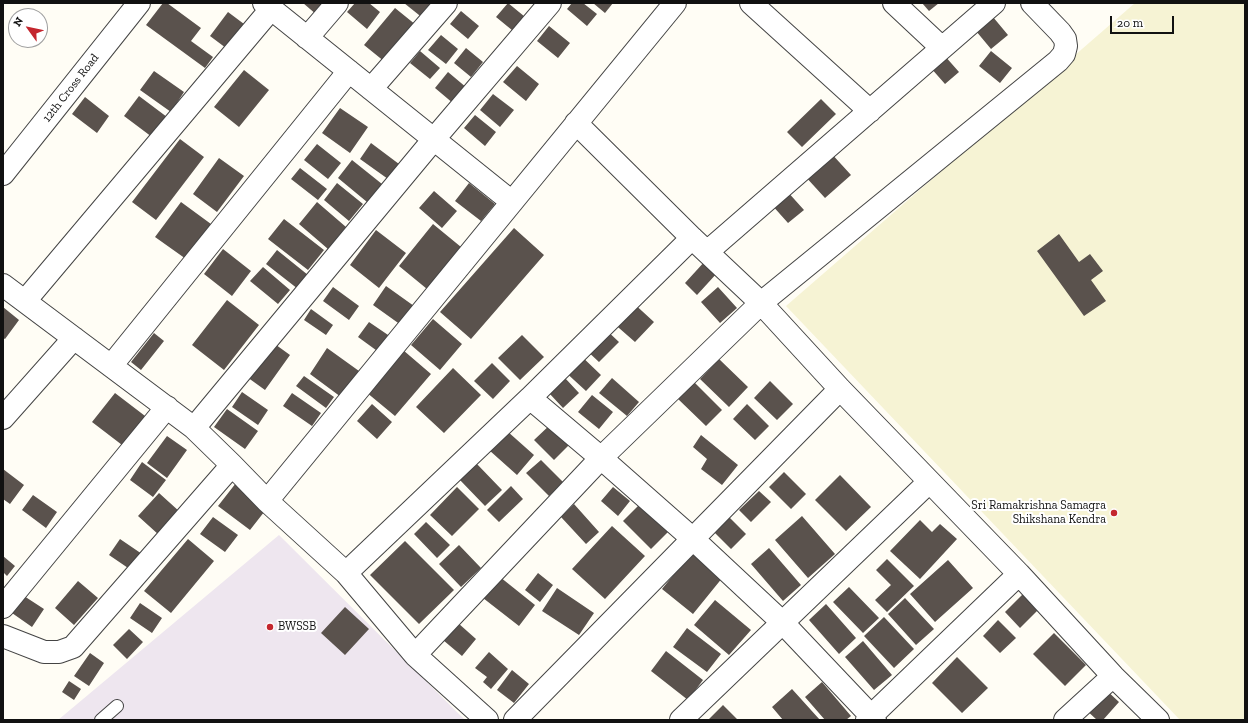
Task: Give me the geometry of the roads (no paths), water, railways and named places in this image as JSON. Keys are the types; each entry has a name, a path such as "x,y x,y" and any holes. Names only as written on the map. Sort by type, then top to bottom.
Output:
{"street":[{"name":"12th Cross Road","path":"3,174 139,3"},
{"path":"307,38 337,3"},
{"path":"371,89 446,3"},
{"path":"194,428 434,139 550,3"},
{"path":"266,502 675,3"},
{"path":"752,3 870,111"},
{"path":"894,3 942,48"},
{"path":"346,573 530,398 700,245 870,111 994,3"},
{"path":"415,655 601,458 761,303 1058,61 1064,54 1066,46 1065,39 1032,3"},
{"path":"24,301 267,6 512,202"},
{"path":"111,366 350,71"},
{"path":"576,123 761,303 1114,676 1158,720"},
{"path":"3,285 194,428 266,502 346,573 415,655 487,720"},
{"path":"3,418 74,338"},
{"path":"515,720 840,388"},
{"path":"530,398 693,538 783,622 872,719 1019,574"},
{"path":"3,607 166,407"},
{"path":"3,636 44,652 59,652 73,647 232,466"},
{"path":"681,720 930,482"},
{"path":"1065,720 1114,676"}],"lane":[{"path":"101,720 116,706"}],"place":[{"name":"Sri Ramakrishna Samagra Shikshana Kendra","path":"1114,513"},
{"name":"BWSSB","path":"270,627"}]}
